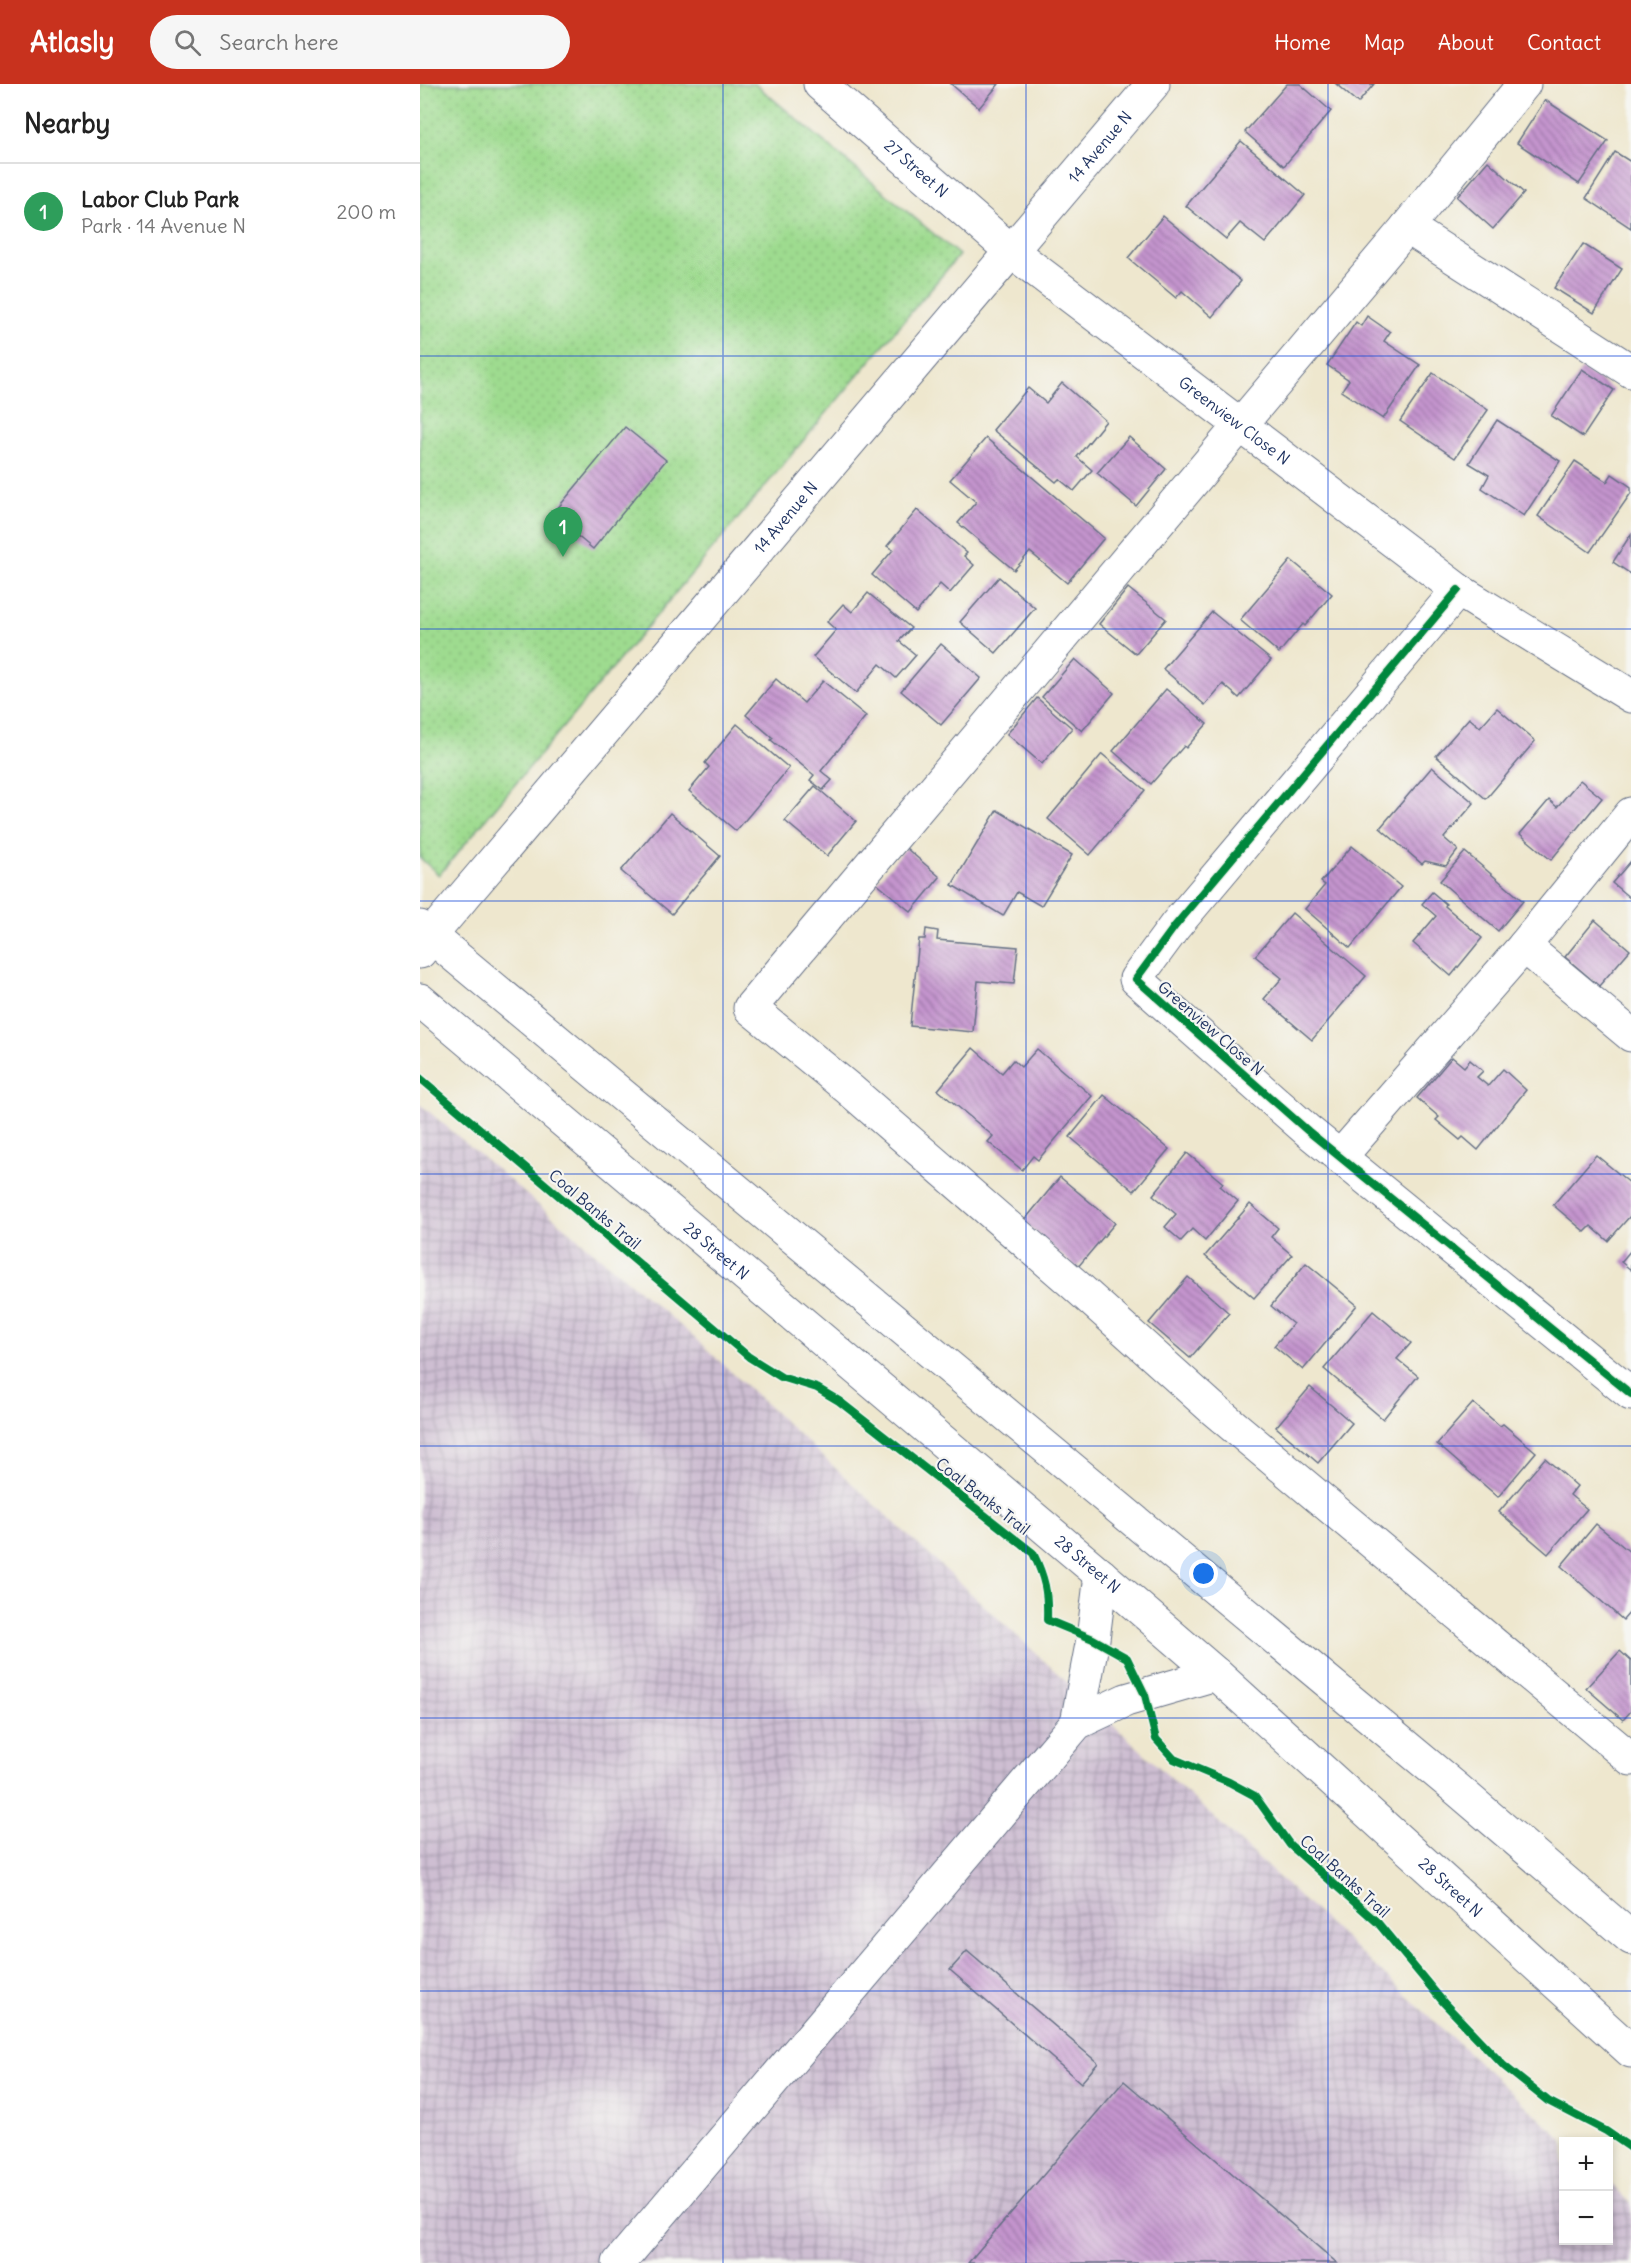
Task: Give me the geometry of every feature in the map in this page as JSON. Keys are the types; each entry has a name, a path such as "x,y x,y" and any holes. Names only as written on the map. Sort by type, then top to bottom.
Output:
{"street":[{"name":"27 Street N","path":"820,84 1011,251"},
{"name":"14 Avenue N","path":"423,938 1154,84"},
{"path":"1524,84 1407,227 750,1008 885,1120 1074,1284 1212,1408 1631,1759"},
{"path":"1407,227 1631,371"},
{"name":"Greenview Close N","path":"1011,251 1458,590 1631,696"},
{"name":"Greenview Close N","path":"1458,590 1175,926 1136,979 1340,1157 1631,1394"},
{"path":"1340,1157 1524,946 1631,814"},
{"path":"423,938 1458,1790 1631,1938"},
{"path":"1524,946 1631,1035"},
{"name":"28 Street N","path":"420,1000 1216,1674 1631,2051"},
{"path":"1077,1723 1093,1639 1101,1575"},
{"path":"619,2263 1077,1723 1126,1700 1216,1674"}],"shaded area":[{"path":"420,1104 689,1333 1560,2137 1559,2245 1613,2245 1613,2186 1631,2203 1631,2263 420,2263"}],"green space":[{"path":"420,84 755,84 959,255 439,875 420,858"}],"building":[{"path":"951,84 999,84 979,108"},
{"path":"1287,84 1300,84 1331,111 1284,166 1245,132"},
{"path":"1336,84 1374,84 1358,103"},
{"path":"1545,100 1608,141 1579,184 1517,143"},
{"path":"1241,141 1305,195 1265,243 1240,223 1226,239 1186,206"},
{"path":"1615,152 1631,162 1631,228 1586,198"},
{"path":"1488,161 1524,193 1493,229 1457,197"},
{"path":"1163,216 1241,281 1212,317 1182,291 1176,298 1128,258"},
{"path":"1583,244 1622,269 1594,313 1554,288"},
{"path":"1367,316 1390,332 1384,341 1420,365 1383,419 1341,391 1349,380 1327,365 1356,322 1361,326"},
{"path":"1582,369 1614,390 1583,437 1551,416"},
{"path":"1433,373 1488,410 1455,458 1400,421"},
{"path":"1062,383 1106,421 1077,457 1092,470 1074,491 1059,479 1056,482 993,430 1028,388 1046,403"},
{"path":"1497,420 1560,461 1524,516 1482,488 1489,475 1469,463"},
{"path":"625,427 666,460 593,549 552,515"},
{"path":"1129,437 1166,469 1136,506 1097,473"},
{"path":"986,438 1104,538 1067,583 1030,552 1014,570 958,523 976,502 950,480"},
{"path":"1575,461 1607,482 1612,474 1631,487 1631,493 1590,552 1538,516"},
{"path":"917,510 967,553 964,556 974,565 950,593 940,584 916,613 872,575 893,550 887,546"},
{"path":"1631,534 1631,574 1613,562"},
{"path":"1291,560 1332,594 1279,653 1240,620"},
{"path":"999,577 1035,608 996,653 960,622"},
{"path":"1128,588 1166,619 1136,654 1099,624"},
{"path":"868,593 911,628 899,641 916,655 896,678 880,664 856,693 813,657 836,630 827,622 843,604 852,612"},
{"path":"1212,612 1271,660 1239,698 1223,684 1205,705 1163,669"},
{"path":"941,644 981,678 941,725 901,691"},
{"path":"1075,659 1114,693 1082,731 1042,697"},
{"path":"776,679 804,703 823,681 866,716 821,771 832,780 823,790 810,780 814,775 771,740 773,738 746,715"},
{"path":"1166,689 1207,724 1186,748 1184,746 1151,784 1113,751"},
{"path":"1037,698 1072,728 1042,764 1007,734"},
{"path":"1497,708 1535,741 1486,799 1436,756 1469,718 1480,727"},
{"path":"737,724 789,768 736,831 689,791 709,767 705,763"},
{"path":"1102,754 1145,790 1090,855 1048,819"},
{"path":"1432,767 1474,803 1444,838 1458,850 1446,866 1425,861 1422,864 1380,828"},
{"path":"1580,780 1602,798 1551,860 1520,834 1549,800 1557,807"},
{"path":"815,786 856,821 827,856 785,821"},
{"path":"997,810 1072,855 1041,906 1017,892 1003,916 952,885"},
{"path":"670,813 720,856 672,914 621,871"},
{"path":"1352,846 1401,887 1350,948 1305,909 1325,885 1321,882"},
{"path":"906,848 940,877 911,912 876,883"},
{"path":"1465,852 1523,901 1498,931 1440,881"},
{"path":"1631,861 1631,899 1612,883"},
{"path":"1432,892 1482,938 1451,976 1413,943 1436,916 1422,904"},
{"path":"1292,913 1366,976 1312,1040 1264,999 1282,978 1255,956"},
{"path":"1595,920 1630,950 1599,986 1565,957"},
{"path":"926,929 938,931 937,940 1018,947 1014,984 978,981 973,1032 910,1026 919,939 925,939"},
{"path":"973,1048 1002,1073 1013,1060 1021,1067 1037,1049 1092,1096 1038,1160 1033,1156 1022,1170 988,1142 993,1136 938,1090"},
{"path":"1452,1057 1464,1067 1470,1060 1483,1071 1477,1077 1488,1086 1503,1069 1526,1090 1478,1150 1463,1137 1460,1140 1436,1120 1439,1117 1417,1098"},
{"path":"1104,1095 1169,1149 1134,1191 1070,1137"},
{"path":"1187,1153 1223,1183 1220,1186 1238,1201 1205,1241 1192,1229 1181,1241 1165,1227 1176,1214 1153,1195"},
{"path":"1596,1155 1631,1184 1631,1215 1608,1241 1591,1226 1585,1232 1553,1205"},
{"path":"1060,1177 1115,1223 1077,1268 1023,1222"},
{"path":"1250,1204 1278,1228 1271,1237 1292,1255 1254,1298 1205,1256"},
{"path":"1631,1250 1631,1270 1621,1262"},
{"path":"1306,1263 1357,1305 1303,1370 1274,1346 1293,1324 1271,1306"},
{"path":"1188,1277 1229,1313 1190,1358 1149,1323"},
{"path":"1373,1311 1411,1343 1397,1359 1418,1376 1383,1419 1324,1369"},
{"path":"1310,1387 1352,1423 1318,1463 1276,1427"},
{"path":"1473,1403 1500,1426 1503,1424 1536,1452 1498,1497 1437,1444"},
{"path":"1545,1458 1577,1486 1570,1495 1587,1509 1548,1554 1499,1512"},
{"path":"1596,1524 1631,1553 1631,1611 1623,1620 1561,1566"},
{"path":"1620,1651 1631,1661 1631,1711 1623,1720 1586,1688"},
{"path":"967,1951 1098,2063 1081,2083 950,1970"},
{"path":"1124,2081 1337,2263 968,2263"}],"cycle path":[{"path":"1458,590 1175,926 1136,979 1308,1131 1631,1394"},
{"name":"Coal Banks Trail","path":"420,1078 749,1357 781,1377 817,1388 839,1401 1033,1553 1045,1585 1047,1620 1093,1639 1127,1658 1145,1695 1156,1739 1174,1759 1229,1782 1255,1796 1290,1845 1378,1923 1444,2003 1504,2066 1548,2101 1606,2131 1631,2148"}],"place":[{"name":"Labor Club Park","path":"563,557"}]}
